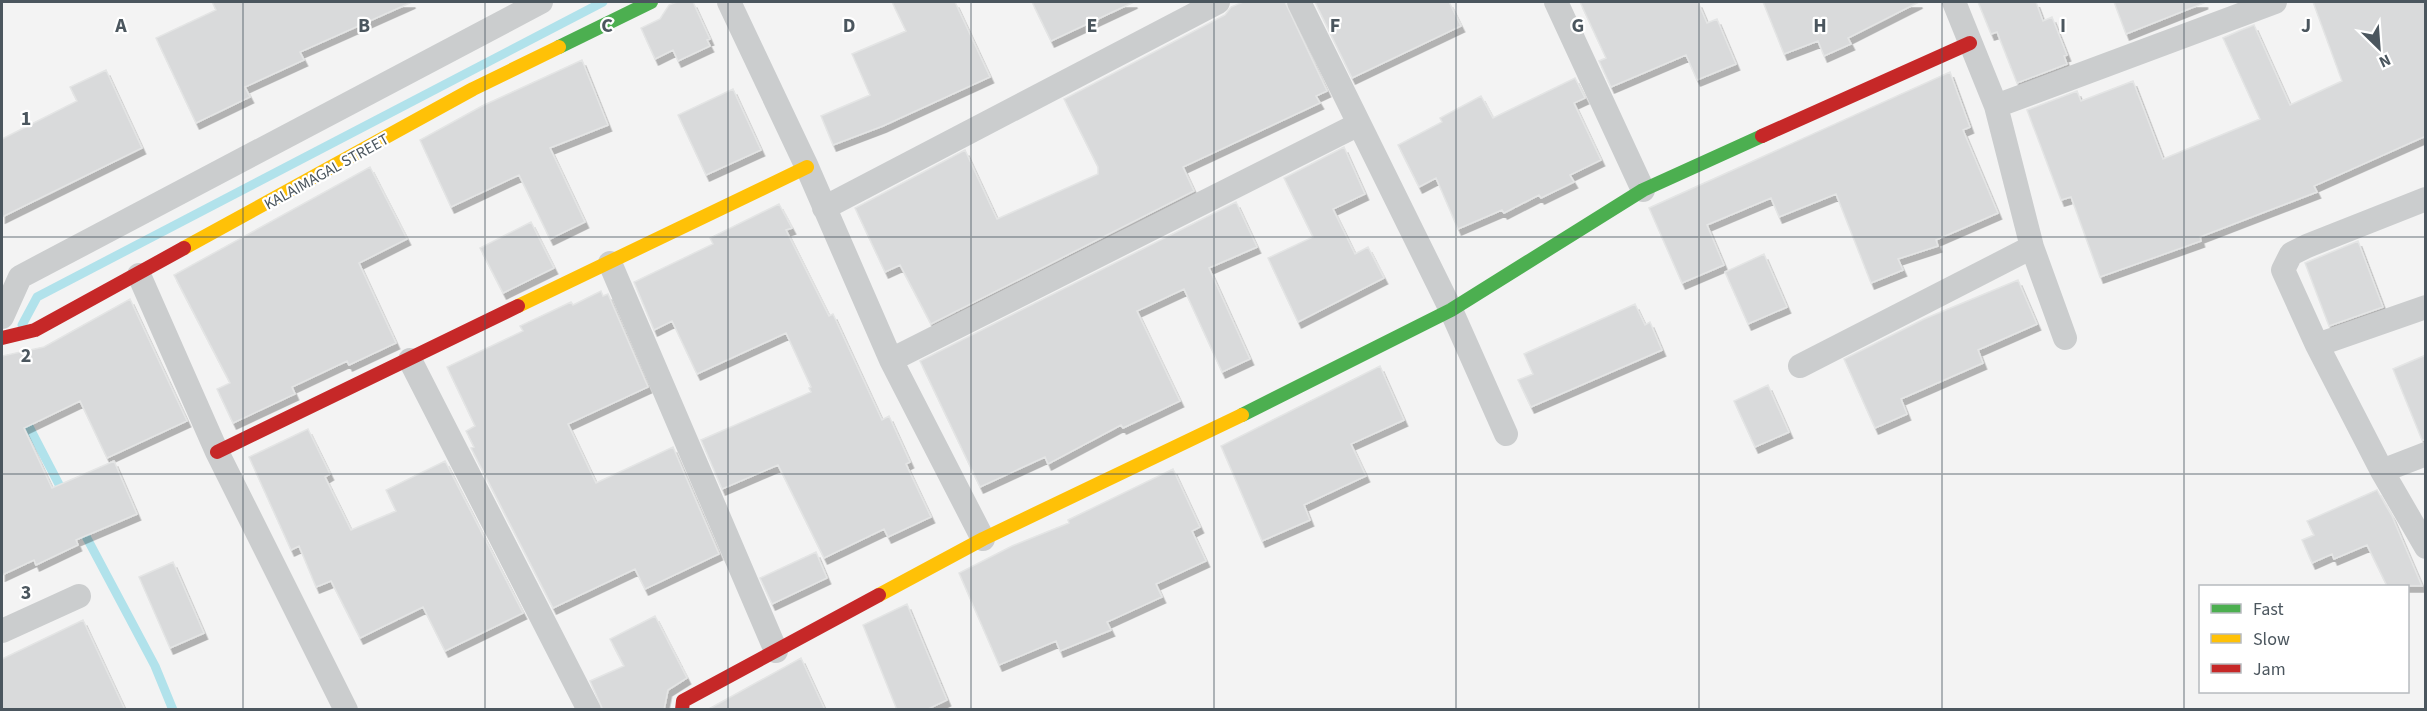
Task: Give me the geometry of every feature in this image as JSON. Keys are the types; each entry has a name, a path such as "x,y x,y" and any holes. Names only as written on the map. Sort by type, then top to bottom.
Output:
{"street":[{"name":"KALAIMAGAL STREET","path":"541,2 20,277 2,330 35,330 473,90 651,2"},
{"path":"729,2 807,167 891,360 983,539"},
{"path":"824,208 1218,2"},
{"path":"1299,2 1451,310 1506,434"},
{"path":"1556,2 1643,190"},
{"path":"1954,2 1996,106 2032,247 2065,338"},
{"path":"1996,106 2275,2"},
{"path":"682,710 683,701 983,539 1191,440 1451,310 1643,190 1970,44"},
{"path":"891,360 1359,124"},
{"path":"216,452 807,167"},
{"path":"2426,199 2307,246 2291,254 2283,270 2285,279 2317,345 2382,471 2426,546"},
{"path":"1800,366 2032,247"},
{"path":"609,263 776,651"},
{"path":"139,275 216,452 346,710"},
{"path":"2317,345 2426,307"},
{"path":"410,360 589,710"},
{"path":"2382,471 2426,454"},
{"path":"2,631 79,596"}],"building":[{"path":"212,2 412,2 300,52 304,60 245,87 250,97 196,123 156,38 216,10"},
{"path":"677,2 693,2 710,39 707,40 710,46 678,61 673,50 655,59 641,28 660,19 669,5"},
{"path":"892,2 955,2 990,77 883,126 833,145 821,116 870,95 852,54 906,31"},
{"path":"1032,2 1134,2 1051,41"},
{"path":"1243,2 1285,2 1327,91 1316,96 1320,103 1183,167 1194,191 931,324 900,265 885,272 855,208 965,150 997,219 1098,174 1098,167 1064,99 1225,15 1231,7"},
{"path":"1315,2 1449,2 1461,26 1352,78"},
{"path":"1580,2 1698,2 1707,23 1717,19 1736,64 1697,80 1686,55 1611,87 1599,61 1606,58"},
{"path":"1763,2 1919,2 1848,38 1851,44 1824,56 1818,41 1784,54"},
{"path":"1978,2 2036,2 2043,21 2052,17 2067,55 2064,56 2067,64 2017,83 1997,32 1991,34"},
{"path":"2114,2 2204,2 2204,3 2126,34"},
{"path":"2313,2 2426,2 2426,136 2314,186 2317,192 2200,237 2201,241 2100,277 2071,197 2061,200 2027,110 2077,91 2081,101 2133,81 2163,159 2260,119 2223,38 2241,30 2254,25 2290,105 2342,81"},
{"path":"582,60 608,125 550,148 585,222 550,239 519,175 451,207 420,140 482,106"},
{"path":"106,70 142,148 2,217 2,139 77,101 70,87"},
{"path":"1950,72 1970,127 1963,130 1998,213 1936,240 1938,246 1898,259 1903,270 1871,283 1836,194 1779,217 1771,198 1707,225 1724,265 1682,283 1649,208"},
{"path":"1575,78 1585,98 1574,103 1601,160 1570,175 1574,182 1541,198 1539,195 1504,213 1502,210 1458,229 1436,178 1419,187 1398,145 1442,122 1440,118 1481,96 1493,118"},
{"path":"733,89 761,150 706,175 678,115"},
{"path":"1344,147 1365,194 1333,209 1355,254 1368,247 1384,278 1298,322 1268,258 1313,237 1284,178"},
{"path":"370,167 407,239 359,263 396,343 349,365 347,361 292,387 295,394 233,423 217,389 230,383 174,275"},
{"path":"1236,202 1257,247 1209,268 1250,359 1222,372 1184,289 1137,311 1180,401 1123,428 1121,425 1048,464 1045,457 980,487 920,361"},
{"path":"779,204 792,228 786,230 829,316 833,314 882,420 889,416 910,462 906,464 931,517 888,537 884,529 824,558 778,465 722,489 701,440 811,392 809,388 811,387 786,333 697,374 672,321 654,330 634,282 713,244 710,238"},
{"path":"531,222 554,268 503,293 480,248"},
{"path":"2358,241 2383,307 2329,326 2305,263"},
{"path":"1764,254 1787,307 1748,324 1725,272"},
{"path":"2018,280 2037,324 1978,350 1983,363 1901,399 1907,414 1875,428 1844,359 1924,319"},
{"path":"601,291 603,296 608,294 648,387 568,424 596,483 673,447 719,554 645,589 635,569 553,608 471,448 474,447 466,431 475,426 447,367 523,331 520,326 571,302 573,305"},
{"path":"130,299 187,421 107,458 80,401 24,428 52,488 114,461 137,514 76,540 78,545 36,565 34,560 2,575 2,356 44,347"},
{"path":"1635,304 1645,325 1650,322 1662,350 1531,407 1518,380 1533,374 1524,354"},
{"path":"2426,355 2426,440 2422,440 2393,369"},
{"path":"1380,366 1404,420 1351,444 1366,476 1304,505 1310,520 1262,541 1221,446"},
{"path":"1768,385 1789,432 1755,447 1734,401"},
{"path":"308,429 330,474 325,477 351,530 396,511 386,490 445,461 523,613 445,651 423,607 360,638 331,581 316,587 299,546 291,550 249,457"},
{"path":"1173,469 1200,527 1192,531 1206,561 1156,584 1162,597 1107,622 1111,630 1060,651 1056,641 999,665 959,573 1012,546 1069,523 1068,520"},
{"path":"2377,490 2392,516 2422,586 2387,585 2367,545 2334,559 2332,554 2312,563 2302,540 2314,535 2307,521"},
{"path":"816,552 827,578 772,604 760,578"},
{"path":"173,562 204,633 170,648 139,577"},
{"path":"907,604 947,700 926,710 897,710 863,625"},
{"path":"655,616 687,678 668,690 664,710 603,710 590,681 624,666 610,639"},
{"path":"83,620 125,710 2,710 2,659"},
{"path":"801,658 825,710 707,710"}],"waterway":[{"path":"22,325 37,297 603,2"},
{"path":"23,415 65,496"},
{"path":"81,527 155,666 173,710"}],"traffic: fast":[{"path":"559,47 651,2"},
{"path":"1242,415 1451,310 1643,190 1762,136"}],"traffic: slow":[{"path":"184,248 473,89 559,47"},
{"path":"518,306 807,167"},
{"path":"879,595 983,539 1242,415"}],"traffic: jam":[{"path":"1762,136 1970,43"},
{"path":"2,338 35,330 184,248"},
{"path":"217,452 518,306"},
{"path":"682,710 683,701 879,595"}]}
